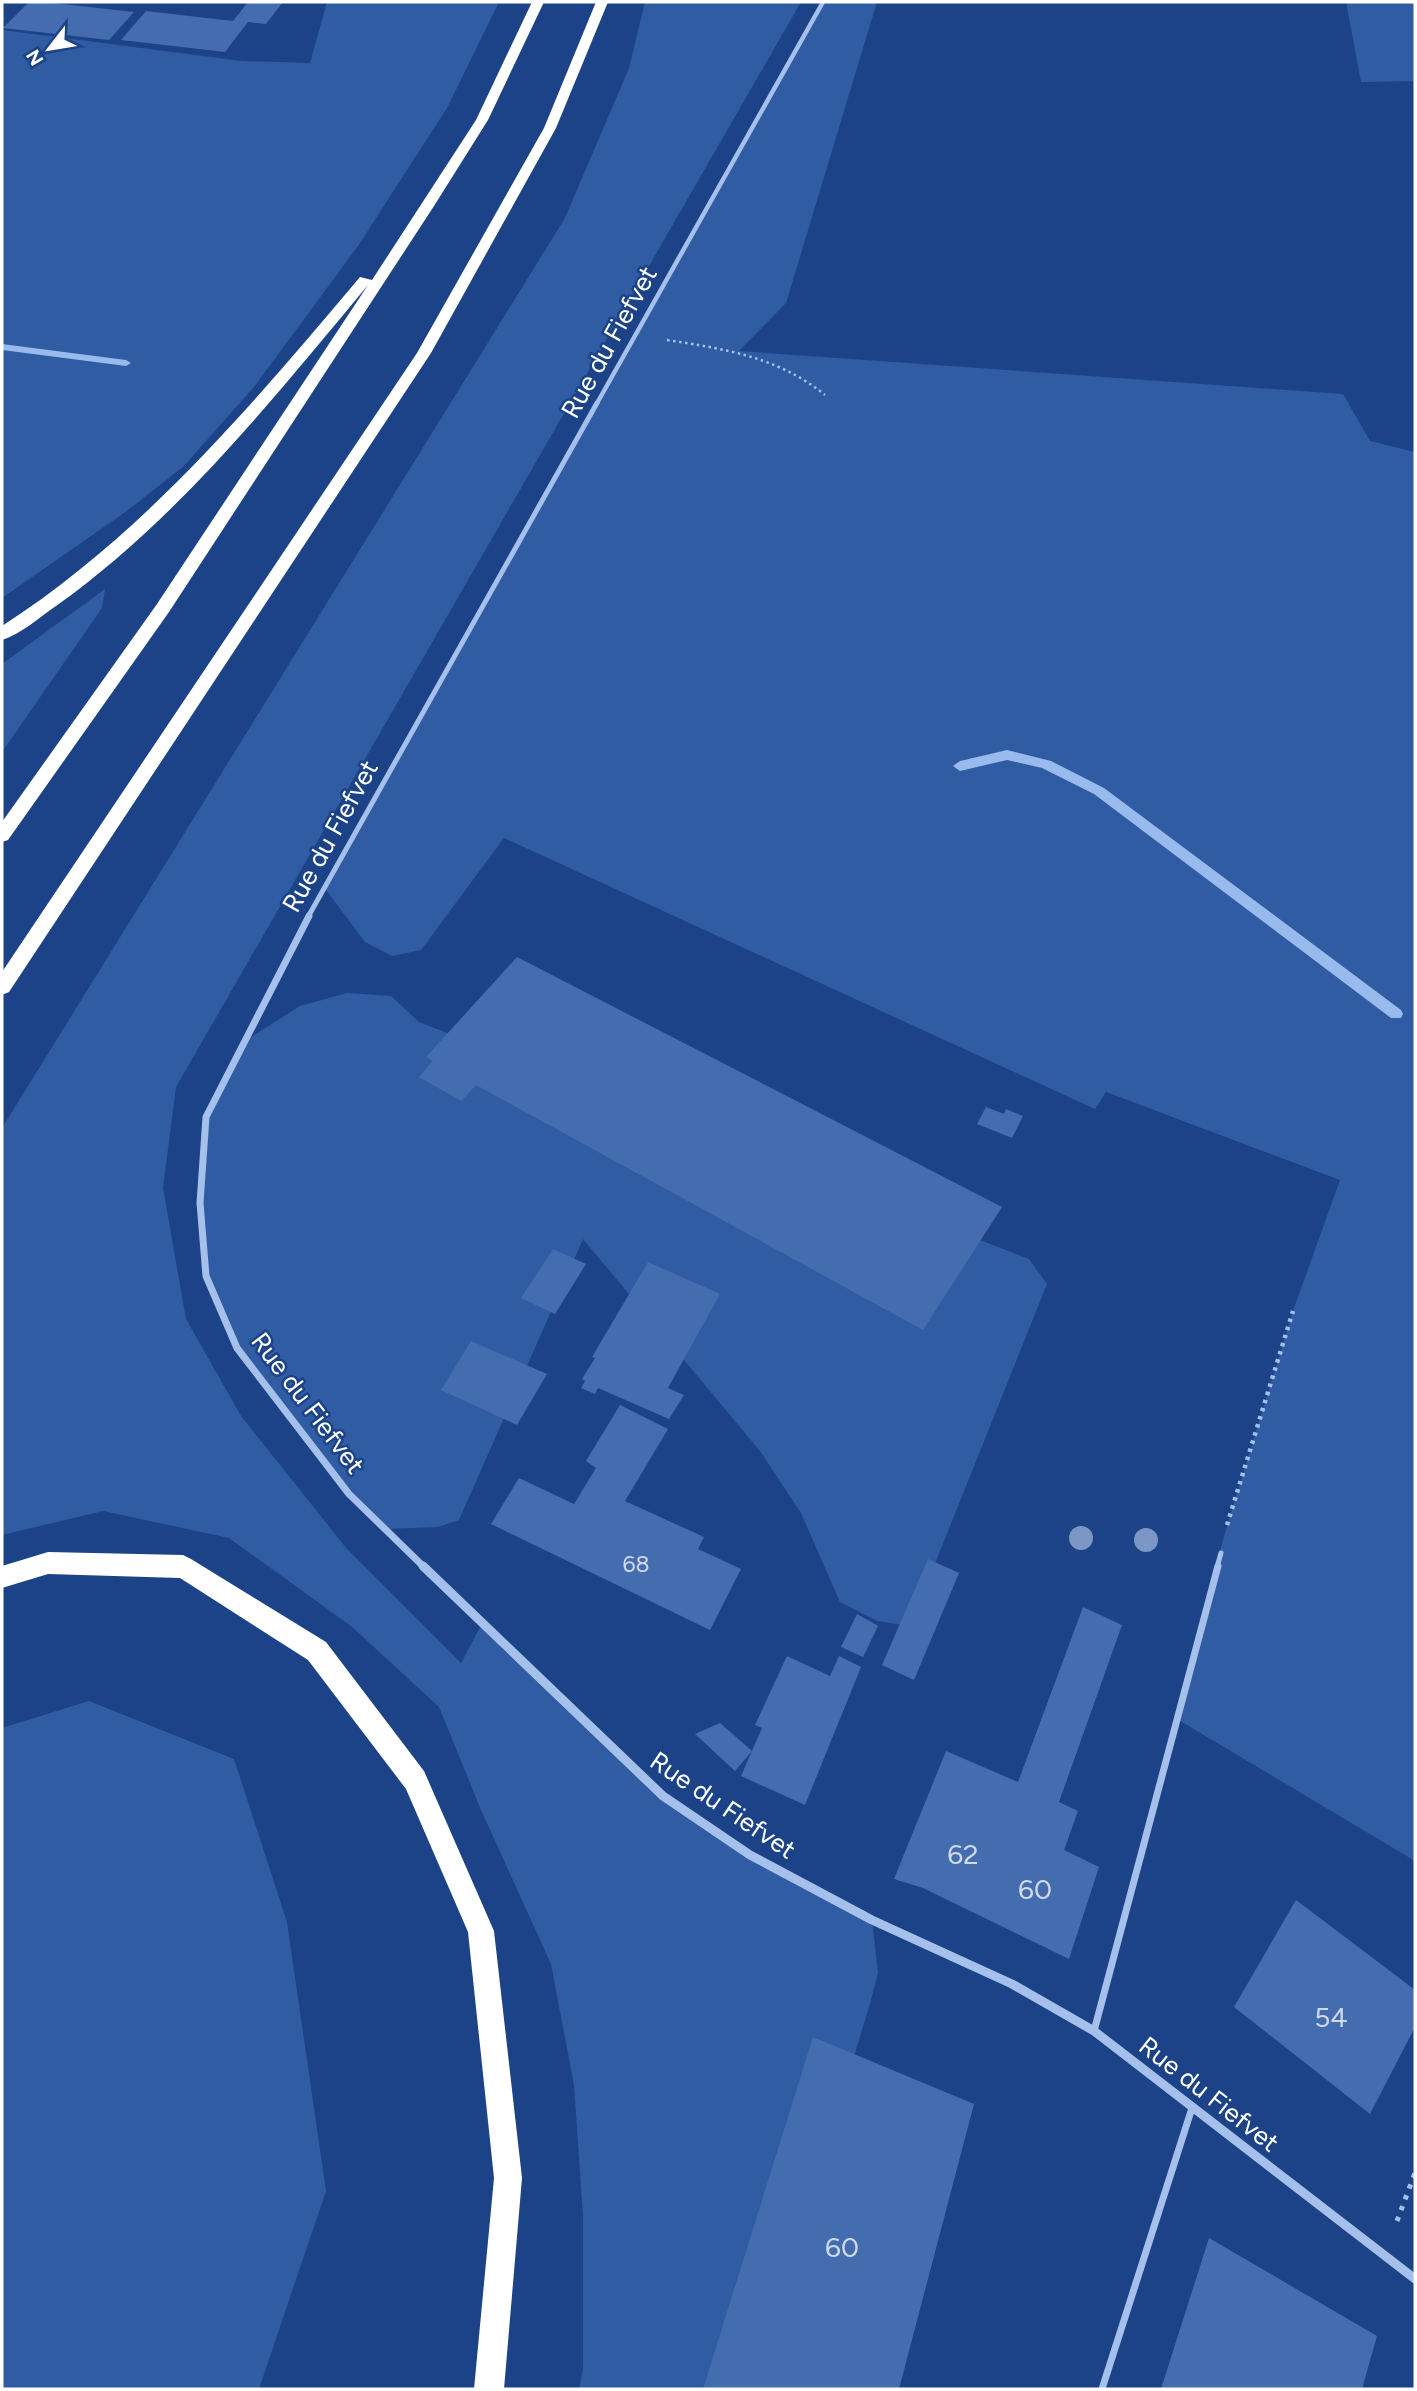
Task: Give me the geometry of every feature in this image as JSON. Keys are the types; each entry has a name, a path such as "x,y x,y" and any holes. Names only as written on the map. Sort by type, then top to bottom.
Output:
{"highway":[{"path":"2,835 163,608 427,206 482,120 538,2"},
{"path":"2,987 424,353 550,128 602,2"},
{"path":"2,634 86,575 177,490 273,390 427,206"},
{"path":"2,1577 48,1563 183,1567 317,1651 415,1780 481,1931 508,2178 489,2389"}],"street":[{"name":"Rue du Fiefvet","path":"823,2 324,887 206,1117 200,1203 206,1276 237,1349 349,1494 599,1738 663,1796 750,1855 872,1920 1012,1984 1094,2031 1415,2279"}],"lane":[{"path":"1094,2031 1222,1553"},
{"path":"1102,2389 1192,2108"}],"path":[{"path":"637,336 738,351 764,359 806,376 825,395"},
{"path":"1222,1553 1224,1536 1293,1311"},
{"path":"1384,2255 1415,2173"}],"shaded area":[{"path":"327,2 499,2 447,108 358,246 254,387 183,467 124,513 2,598 2,30 242,61 310,63"},
{"path":"645,2 801,2 176,1087 163,1188 186,1319 241,1416 347,1549 461,1663 483,1622 663,1796 750,1855 872,1920 878,1973 752,2389 579,2389 583,2369 583,2216 574,2085 551,1964 481,1810 439,1707 351,1626 229,1538 103,1511 2,1535 2,1128 565,218 629,68"},
{"path":"823,2 877,2 786,303 739,351 1343,394 1370,441 1415,452 1415,1861 1177,1719 1224,1536 1293,1311 1340,1180 1106,1092 1095,1109 504,838 421,950 392,956 365,942 324,887"},
{"path":"1346,2 1415,2 1415,81 1361,82"},
{"path":"105,589 102,608 2,752 2,664"},
{"path":"347,993 391,996 419,1022 1029,1259 1047,1284 910,1626 877,1621 840,1602 801,1513 760,1451 583,1239 459,1520 438,1527 386,1529 349,1494 237,1348 206,1276 200,1203 206,1117 245,1041 300,1006"},
{"path":"89,1701 234,1759 287,1922 326,2191 259,2389 2,2389 2,1728"}],"building":[{"path":"29,2 134,12 109,40 3,28"},
{"path":"248,2 283,2 266,24 248,22 225,52 121,40 146,11 233,21"},
{"path":"517,957 1002,1207 923,1330 476,1085 461,1101 419,1077 433,1061 426,1057"},
{"path":"986,1107 1004,1114 1006,1109 1023,1116 1012,1138 977,1124"},
{"path":"553,1249 586,1264 555,1314 521,1298"},
{"path":"648,1262 720,1294 668,1388 684,1395 669,1419 598,1388 595,1394 581,1388 585,1381 582,1379 595,1358 592,1357"},
{"path":"471,1341 547,1374 517,1425 441,1390"},
{"path":"620,1405 668,1429 625,1501 704,1537 698,1549 741,1569 710,1630 491,1524 519,1478 574,1504 596,1468 586,1461"},
{"path":"928,1559 959,1573 914,1680 882,1665"},
{"path":"1083,1607 1122,1625 1059,1802 1078,1811 1064,1850 1099,1867 1069,1959 923,1888 894,1879 946,1751 1018,1782"},
{"path":"857,1614 878,1626 863,1657 841,1647"},
{"path":"787,1656 830,1676 839,1656 861,1667 805,1805 741,1776 762,1728 755,1725"},
{"path":"720,1723 752,1751 735,1771 695,1734"},
{"path":"1296,1900 1415,1990 1415,2027 1370,2114 1234,2007"},
{"path":"813,2037 974,2104 899,2389 703,2389"},
{"path":"1209,2238 1377,2336 1362,2389 1161,2389"}],"waterway":[{"path":"2,347 126,363"},
{"path":"960,766 1007,755 1046,764 1099,791 1396,1014"}]}
